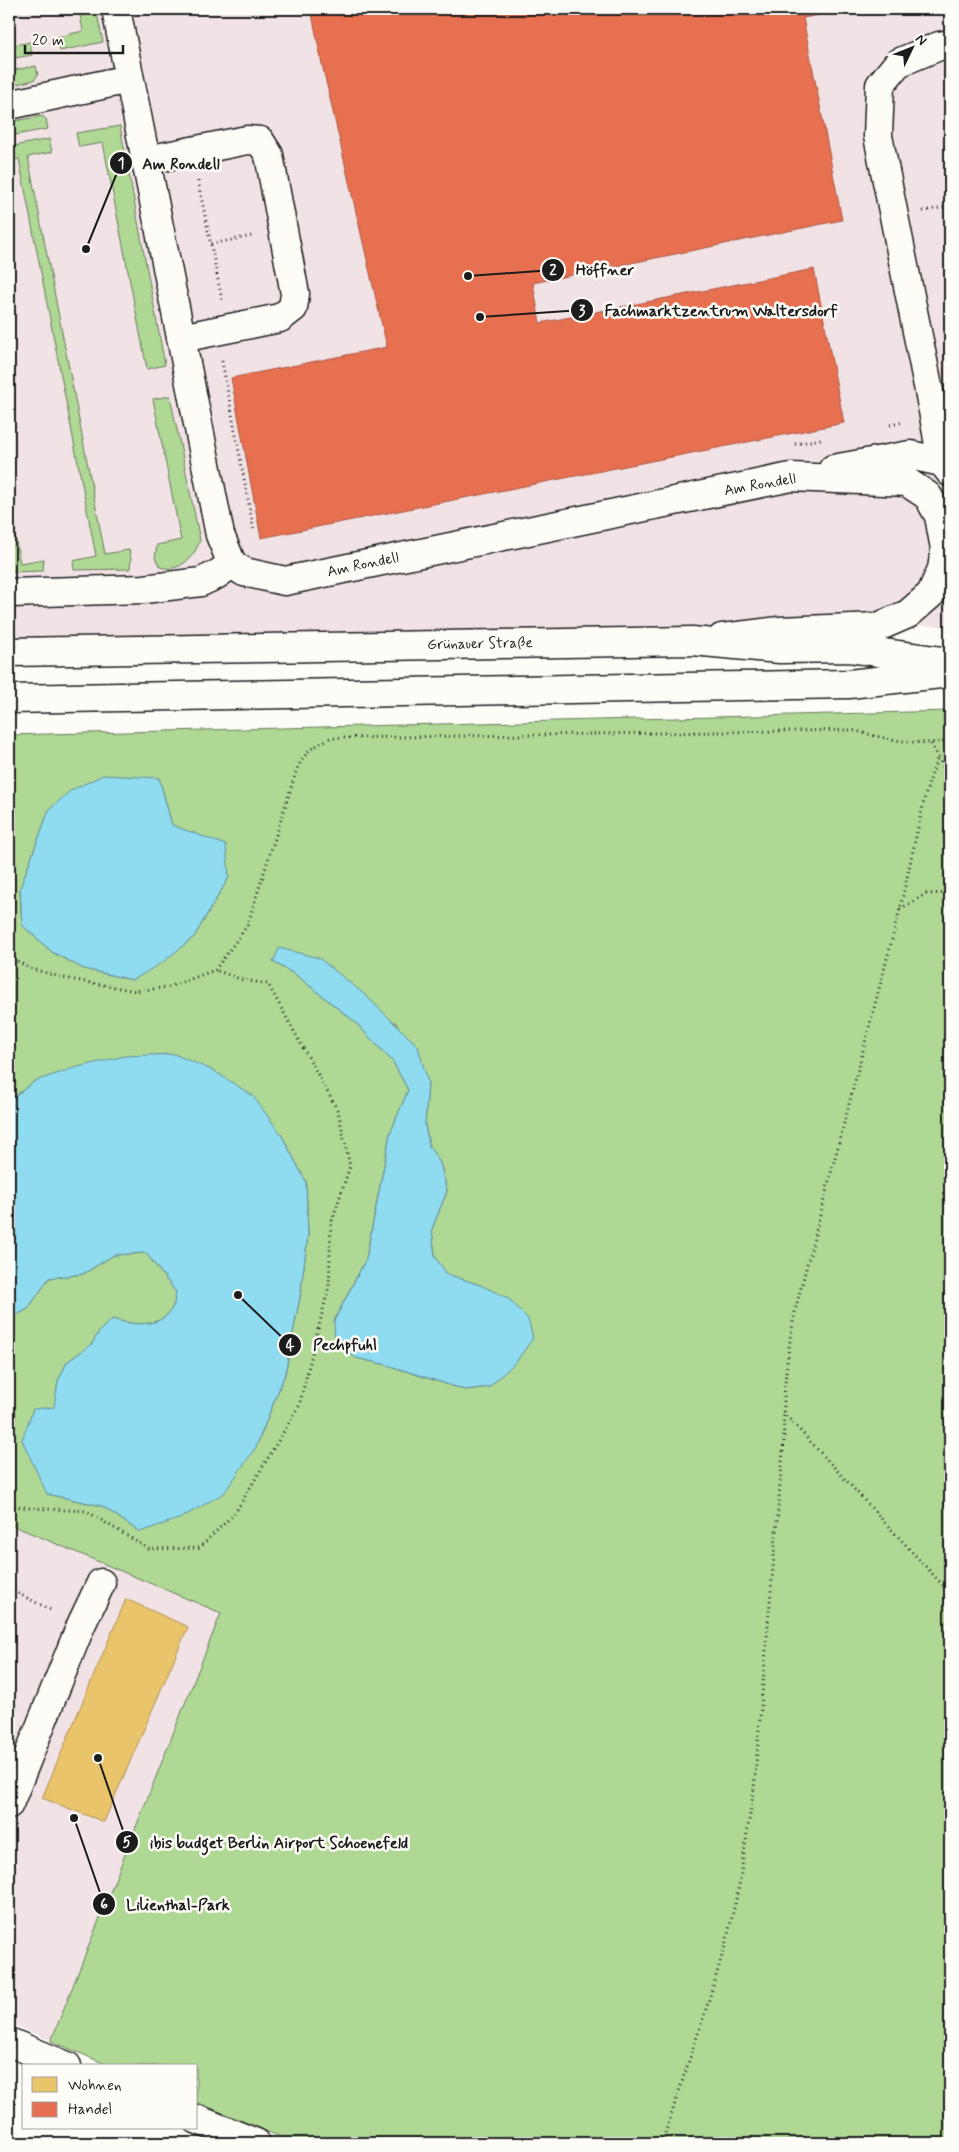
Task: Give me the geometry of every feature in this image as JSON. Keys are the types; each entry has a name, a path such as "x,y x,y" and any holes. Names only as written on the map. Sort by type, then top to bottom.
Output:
{"main road":[{"path":"9,593 144,589 201,582 238,568 220,535 116,9"},
{"path":"692,641 779,631 878,627 908,614 931,594 942,569 946,549 939,516 928,496 947,464 934,416 878,136 880,85 898,63 939,46 950,44"},
{"path":"9,105 129,79"},
{"path":"147,160 246,140 260,141 269,155 295,294 293,308 280,318 181,338"},
{"path":"791,477 910,455 947,464"},
{"name":"Am Rondell","path":"238,568 285,581 791,477 906,482 928,496"},
{"name":"Grünauer Straße","path":"9,652 692,641 780,649 848,648 950,662"},
{"path":"9,699 849,684 950,673"},
{"path":"9,1804 81,1625 101,1584"},
{"path":"9,2042 62,2064"},
{"path":"198,2120 256,2143"}],"path":[{"path":"192,151 211,244 222,330 255,535"},
{"path":"895,217 947,206 950,224"},
{"path":"211,244 283,230"},
{"path":"886,426 934,416"},
{"path":"788,446 827,438"},
{"path":"9,957 29,968 64,978 136,991 169,988 215,970 247,926 298,766 309,750 330,738 852,730 890,740 931,744 950,741"},
{"path":"931,744 950,780"},
{"path":"662,2143 711,1994 727,1939 739,1886 754,1788 784,1440 783,1412 787,1351 796,1307 900,909 926,796 937,758"},
{"path":"900,909 926,894 950,893"},
{"path":"9,1505 28,1508 86,1511 149,1549 199,1548 235,1513 299,1406 329,1286 331,1224 350,1166 338,1112 268,984 243,980 215,970"},
{"path":"783,1412 950,1593"},
{"path":"9,1589 81,1625"}],"shaded area":[{"path":"9,9 950,9 950,626 832,625 348,647 9,640"},
{"path":"9,1524 221,1613 51,2041 9,2023"}],"green space":[{"path":"79,9 96,9 103,42 60,51 57,37 83,31"},
{"path":"30,42 32,55 9,59 9,46"},
{"path":"36,66 38,75 34,80 9,86 9,71"},
{"path":"42,116 46,119 48,129 9,136 9,122"},
{"path":"120,126 165,365 147,369 103,143 79,147 76,133"},
{"path":"49,139 52,152 28,157 105,554 129,550 131,559 130,569 74,570 73,561 96,556 19,159 9,160 9,147"},
{"path":"170,396 200,540 190,558 179,566 167,568 160,567 155,558 157,545 181,540 153,399"},
{"path":"9,505 20,563 44,559 43,571 9,572"},
{"path":"950,711 950,2143 295,2143 198,2103 198,2064 105,2064 51,2041 221,1613 9,1524 9,1319 28,1309 49,1278 83,1274 114,1255 146,1253 176,1292 173,1306 167,1315 161,1319 145,1324 137,1324 113,1319 100,1330 92,1344 67,1362 58,1381 47,1494 102,1506 140,1532 256,1447 285,1374 300,1297 308,1235 306,1182 281,1134 35,1081 9,1101 9,735","holes":["159,778 172,825 229,877 194,937 133,980 84,969 52,952 22,925 20,888 49,810","273,962 396,1023 428,1083 425,1125 429,1146 440,1163 447,1191 432,1229 435,1257 446,1274 480,1285 489,1387 465,1390 387,1365 356,1358 334,1321 366,1259 390,1134 408,1090 393,1062 355,1022 296,975"]}],"water":[{"path":"103,775 159,778 172,825 226,845 229,877 194,937 163,962 133,980 84,969 52,952 22,925 20,888 49,810 70,791"},
{"path":"279,948 319,958 364,994 418,1046 428,1083 425,1125 429,1146 440,1163 447,1191 432,1229 435,1257 447,1274 480,1285 508,1298 528,1319 533,1338 516,1362 489,1387 465,1390 387,1365 356,1358 335,1343 334,1321 366,1259 390,1134 408,1090 393,1062 355,1022 296,975 273,962"},
{"path":"174,1054 214,1071 252,1095 281,1134 306,1182 308,1235 300,1297 285,1374 256,1447 224,1493 181,1518 140,1532 102,1506 47,1494 22,1440 33,1409 54,1407 58,1381 67,1362 92,1344 100,1330 113,1319 128,1323 145,1324 161,1319 167,1315 173,1306 176,1292 146,1253 114,1255 83,1274 49,1278 28,1309 9,1319 9,1101 35,1081 74,1068 125,1056"}],"building: Wohnen":[{"path":"126,1599 188,1627 104,1822 42,1798"}],"building: Handel":[{"path":"311,9 849,9 803,18 842,220 533,283 540,323 814,269 844,423 261,538 231,378 387,347"}],"place":[{"name":"Am Rondell","path":"86,249"},
{"name":"Höffner","path":"468,276"},
{"name":"Fachmarktzentrum Waltersdorf","path":"480,317"},
{"name":"Pechpfuhl","path":"238,1295"},
{"name":"ibis budget Berlin Airport Schoenefeld","path":"98,1758"},
{"name":"Lilienthal-Park","path":"74,1818"}]}
